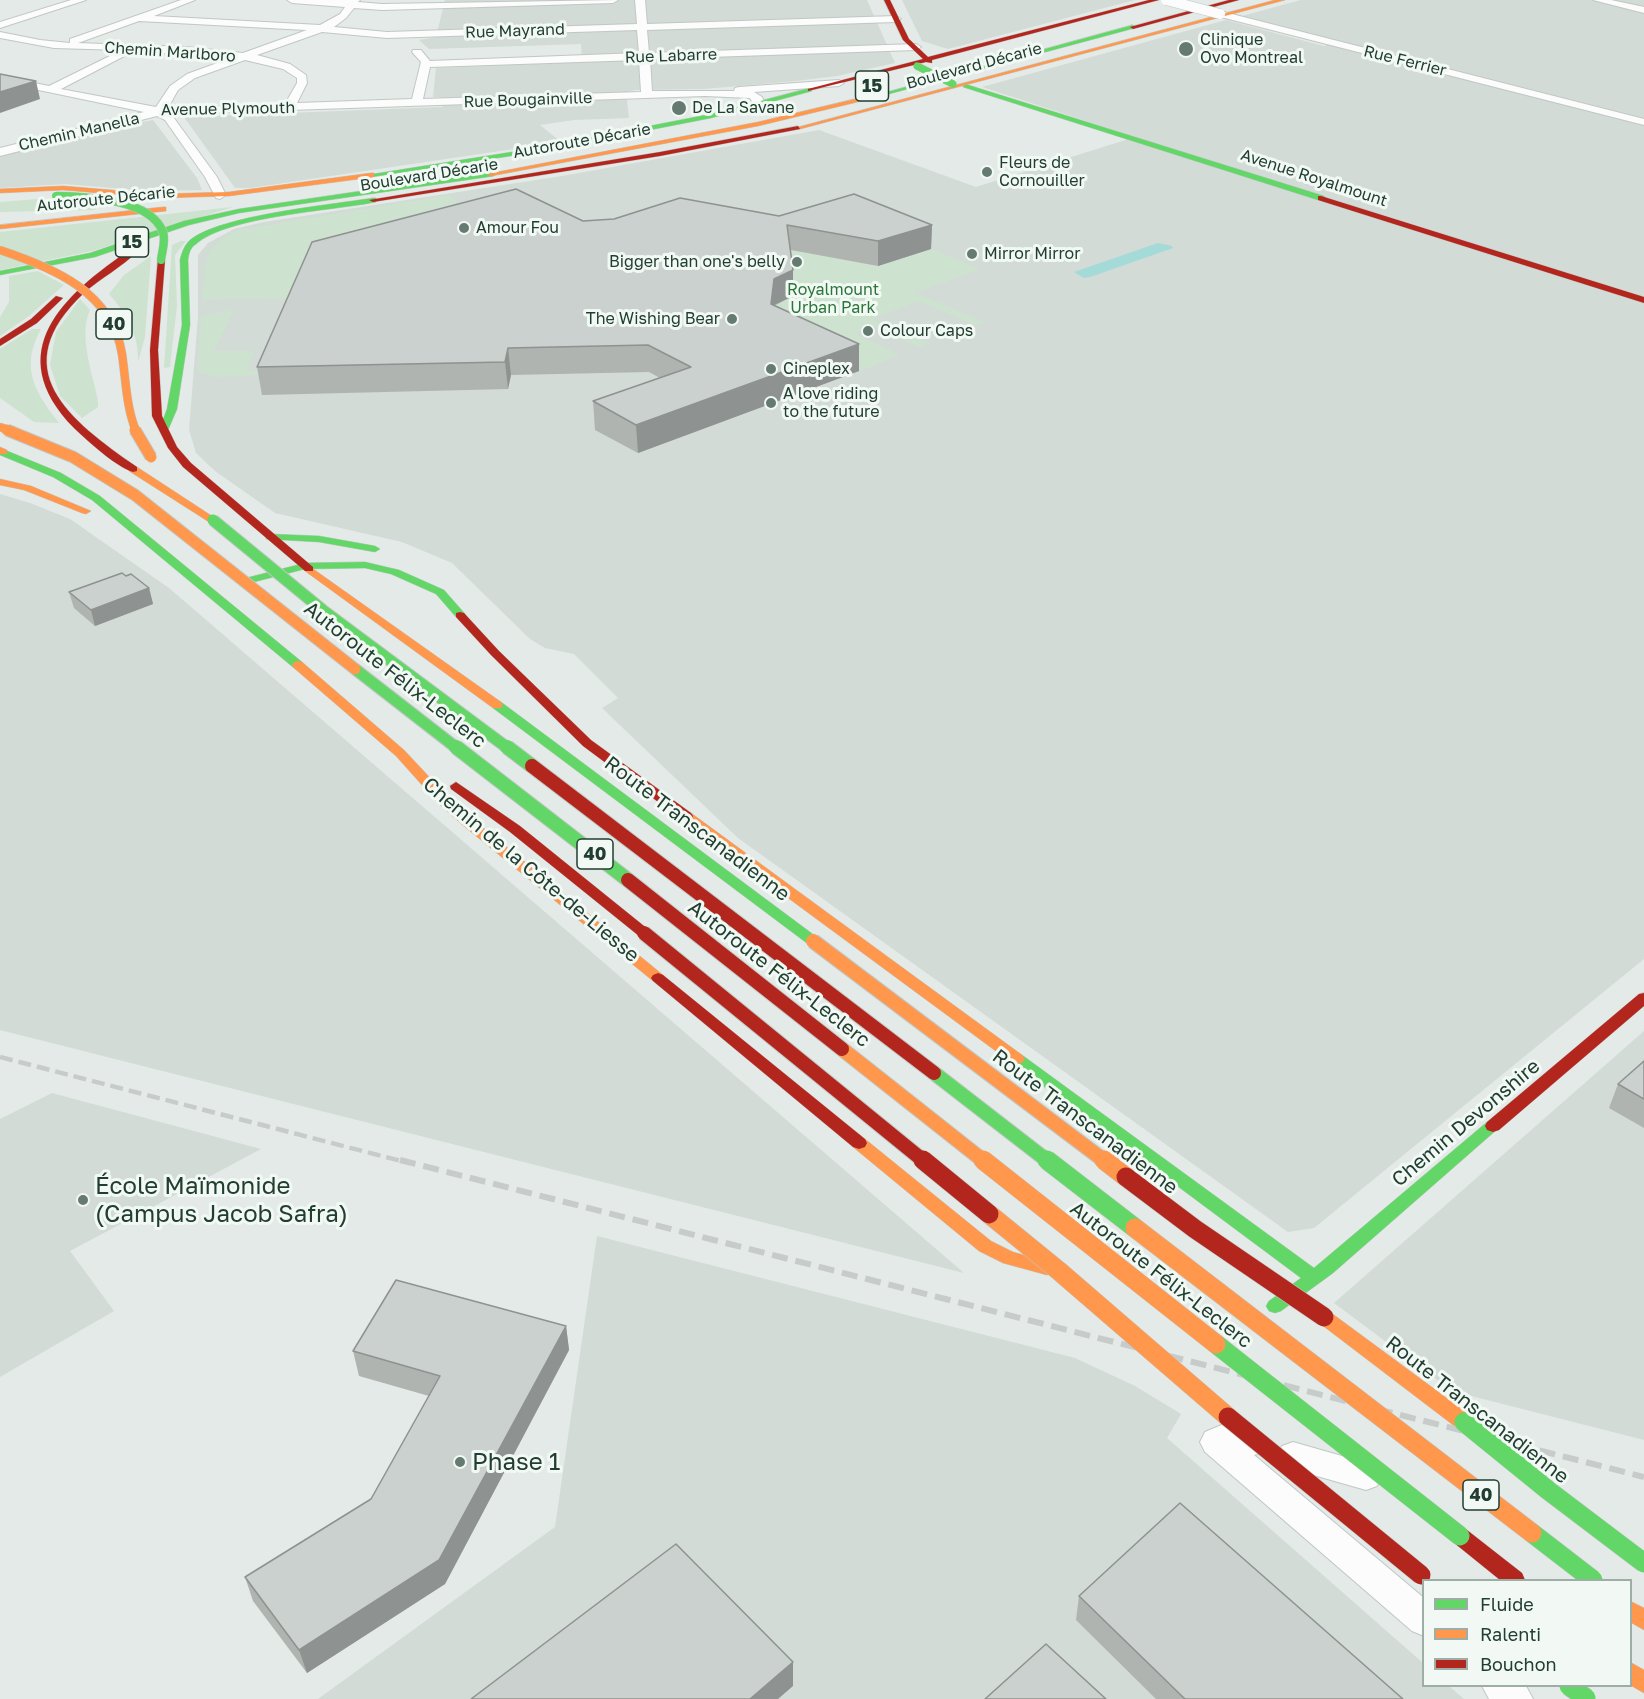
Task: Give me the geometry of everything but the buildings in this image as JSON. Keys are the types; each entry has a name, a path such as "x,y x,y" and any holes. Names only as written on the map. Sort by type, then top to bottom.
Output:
{"main road":[{"path":"887,0 909,45 922,63"},
{"name":"Boulevard Décarie","path":"0,191 63,188 170,196 220,195 292,187 537,150 694,120 922,63 1156,0"},
{"path":"1062,36 1109,19 1180,0"},
{"name":"Autoroute Décarie","path":"0,227 292,194 611,144 786,108 1201,0"},
{"name":"Autoroute Décarie","path":"0,273 92,255 214,216 585,159 758,124 865,99 1236,0"},
{"path":"1092,38 1191,19 1261,0"},
{"name":"Boulevard Décarie","path":"165,428 172,409 186,325 184,253 193,242 222,227 260,218 660,154 811,126 1282,0"},
{"name":"Avenue Royalmount","path":"922,63 932,75 1644,300"},
{"path":"660,154 745,131 758,124"},
{"path":"0,198 56,196 106,200 135,208 149,215 159,224 163,232 153,363 157,416 170,442 182,459 305,566 504,710"},
{"path":"0,344 34,321 91,271 138,248 218,221 351,196"},
{"name":"15","path":"0,214 71,212 105,215"},
{"path":"138,248 87,288 60,315 47,334 41,354 42,373 46,386 60,409 91,438 213,520"},
{"name":"40","path":"0,250 38,263 64,276 87,292 108,313 120,341 122,385 127,414 145,448 213,520"},
{"name":"Autoroute Félix-Leclerc","path":"0,427 73,457 109,477 144,502 307,632 639,889 1513,1579"},
{"name":"Chemin de la Côte-de-Liesse","path":"1,451 79,486 217,596 400,753 444,801 470,824 985,1246 998,1253 1086,1277"},
{"path":"0,482 27,488 71,506 123,522"},
{"name":"Autoroute Félix-Leclerc","path":"213,520 325,612 603,819 1590,1579"},
{"path":"270,537 336,541 386,552"},
{"path":"217,596 231,585 305,566 344,564 374,566 395,572 440,592"},
{"path":"418,566 495,653 587,743 1314,1278"},
{"path":"504,710 472,712 447,721 400,753 466,792 515,829 1059,1271 1183,1380 1426,1579"},
{"name":"Route Transcanadienne","path":"504,710 1195,1229 1362,1345 1644,1563"},
{"name":"Chemin Devonshire","path":"1219,1311 1249,1315 1264,1311 1286,1300 1644,998"},
{"path":"1119,1286 1186,1302"},
{"path":"1371,1409 1433,1439"},
{"path":"1506,1473 1549,1491"},
{"path":"1460,1536 1492,1579"},
{"path":"1632,1674 1644,1683"},
{"path":"1570,1687 1586,1698"}],"street":[{"path":"46,0 76,2"},
{"path":"64,45 134,18 190,0"},
{"path":"292,0 353,2 392,7 613,0"},
{"path":"640,0 647,95"},
{"name":"Rue Ferrier","path":"1166,0 1644,122"},
{"path":"1598,0 1644,10"},
{"path":"0,25 76,2"},
{"path":"220,195 211,177 170,118 158,111 170,92 180,83 201,71 340,20 353,2"},
{"name":"Rue Mayrand","path":"134,18 320,29 370,35 896,19"},
{"name":"Chemin Marlboro","path":"0,35 64,45 242,56 280,64 300,74 302,84 290,107"},
{"path":"403,35 403,39 423,58 425,64 417,104"},
{"name":"Rue Labarre","path":"425,64 909,45"},
{"path":"50,90 133,49"},
{"name":"Avenue Plymouth","path":"0,79 158,111 351,105"},
{"name":"Rue Bougainville","path":"351,105 705,93 811,83 839,83"},
{"name":"Rue Bougainville","path":"705,93 752,95 757,97 759,104"},
{"name":"Chemin Manella","path":"0,152 68,133 146,116 158,111"},
{"path":"849,1133 989,1040"},
{"path":"1216,1442 1255,1460 1644,1556"},
{"path":"1255,1460 1422,1618"},
{"path":"1501,1687 1515,1699"}],"shaded area":[{"path":"445,0 867,0 887,45 882,46 886,52 890,52 895,63 837,76 796,81 704,89 635,90 626,92 629,118 574,120 540,125 561,142 250,188 235,188 184,117 442,107 445,98 433,97 436,68 582,62 581,44 429,49 419,40 436,37"},
{"path":"902,0 1135,0 948,49 922,41"},
{"path":"1301,0 1644,0 1644,959 1314,1228 1288,1232 738,838 602,708 618,698 574,654 545,648 530,639 452,563 402,542 275,513 215,471 196,453 189,430 198,317 198,255 208,243 234,229 264,222 562,176 819,130 976,187 1135,137 982,87 1226,20 1324,46 1339,41 1242,16"},
{"path":"153,120 197,178 202,190 149,191 65,184 0,188 0,156 86,133"},
{"path":"0,494 70,519 169,588 964,1273 0,1030"},
{"path":"1644,1031 1644,1440 1452,1391 1334,1303"},
{"name":"École Maïmonide (Campus Jacob Safra)","path":"52,1093 261,1149 70,1251 114,1311 0,1377 0,1119"},
{"path":"597,1236 1075,1358 1135,1386 1181,1414 1167,1438 1422,1662 1422,1687 1450,1687 1464,1699 318,1699 555,1527"}],"green space":[{"path":"448,195 483,221 299,298 202,300 206,266 211,250 217,243 238,230"},
{"path":"37,199 98,204 95,210 0,212 0,202"},
{"path":"233,207 92,251 0,270 0,232"},
{"path":"186,241 175,255 177,306 170,367 164,368 172,245"},
{"name":"Royalmount Urban Park","path":"763,245 878,266 931,249 935,250 980,269 915,293 985,322 976,325 918,301 873,319 929,343 919,347 866,323 857,335 900,355 859,371 772,331 775,305 793,296"},
{"path":"151,256 145,337 138,362 138,352 131,325 109,294 124,275"},
{"path":"38,271 64,285 29,316 0,336 0,317 9,302 9,276"},
{"path":"80,299 90,310 85,331 86,343 98,401 98,407 82,418 60,396 50,365 56,332"},
{"path":"234,310 214,351 254,351 247,371 268,371 266,375 216,377 197,371 201,316"},
{"path":"32,329 41,329 31,355 33,378 43,400 59,423 34,422 0,398 0,349"}],"water":[{"path":"1158,243 1173,248 1090,277 1084,278 1074,272"}],"railway":[{"path":"0,1057 405,1162"},
{"path":"400,1160 1644,1477"}],"traffic: fast":[{"path":"872,97 1133,27"},
{"path":"917,66 953,84"},
{"path":"965,86 1321,198"},
{"path":"371,175 537,150 711,116 810,90"},
{"path":"0,273 92,255 187,223 239,211 491,174"},
{"path":"56,196 117,202 133,206 146,213 157,221 164,235 161,260"},
{"path":"165,428 172,409 186,325 184,260 186,250 193,242 211,231 260,218 373,200"},
{"path":"0,451 57,475 96,498 298,665"},
{"path":"213,520 325,612 532,766"},
{"path":"270,537 319,539 375,549"},
{"path":"250,580 305,566 365,565 395,572 440,592 460,615"},
{"path":"355,669 628,880"},
{"path":"497,705 813,941"},
{"path":"1017,1059 1314,1278"},
{"path":"934,1073 1135,1228"},
{"path":"1275,1306 1327,1268 1493,1126"},
{"path":"1216,1344 1460,1536"},
{"path":"1464,1422 1549,1491"},
{"path":"1549,1491 1644,1563"},
{"path":"1532,1533 1592,1579"},
{"path":"1570,1687 1586,1698"}],"traffic: slow":[{"path":"798,128 1282,0"},
{"path":"491,174 758,124 872,97"},
{"path":"0,191 63,188 160,196 229,194 371,175"},
{"path":"0,227 163,209"},
{"path":"0,250 60,274 94,298 107,313 117,331 131,418 151,457"},
{"path":"0,427 73,457 135,495 355,669"},
{"path":"0,450 4,452"},
{"path":"133,469 213,520"},
{"path":"0,482 27,488 86,511"},
{"path":"309,569 497,705"},
{"path":"298,665 400,753 444,801 470,824 658,978"},
{"path":"686,816 1017,1059"},
{"path":"813,941 1126,1177"},
{"path":"842,1049 1216,1344"},
{"path":"859,1143 985,1246 1009,1258 1047,1268"},
{"path":"989,1214 1059,1271 1228,1417"},
{"path":"1135,1228 1532,1533"},
{"path":"1324,1317 1464,1422"},
{"path":"1632,1611 1644,1620"},
{"path":"1632,1674 1644,1683"}],"traffic: jam":[{"path":"887,0 906,40 930,62"},
{"path":"810,90 1156,0"},
{"path":"1133,27 1236,0"},
{"path":"373,200 660,154 798,128"},
{"path":"1321,198 1644,300"},
{"path":"133,469 76,425 49,391 41,370 43,349 51,329 64,310 80,292 134,251"},
{"path":"161,260 154,350 157,416 173,448 187,465 309,569"},
{"path":"0,343 34,321 59,298"},
{"path":"460,615 495,653 587,743 686,816"},
{"path":"532,766 934,1073"},
{"path":"456,786 515,829 644,933"},
{"path":"628,880 842,1049"},
{"path":"644,933 989,1214"},
{"path":"658,978 859,1143"},
{"path":"1493,1126 1644,998"},
{"path":"1126,1177 1195,1229 1324,1317"},
{"path":"1228,1417 1421,1575"},
{"path":"1460,1536 1514,1579"}],"place":[{"name":"Clinique Ovo Montreal","path":"1186,49"},
{"name":"De La Savane","path":"679,108"},
{"name":"Fleurs de Cornouiller","path":"987,172"},
{"name":"Amour Fou","path":"464,228"},
{"name":"Mirror Mirror","path":"972,254"},
{"name":"Bigger than one's belly","path":"797,262"},
{"name":"The Wishing Bear","path":"732,319"},
{"name":"Colour Caps","path":"868,331"},
{"name":"Cineplex","path":"771,369"},
{"name":"A love riding to the future","path":"771,403"},
{"name":"École Maïmonide (Campus Jacob Safra)","path":"83,1200"},
{"name":"Phase 1","path":"460,1462"}]}
